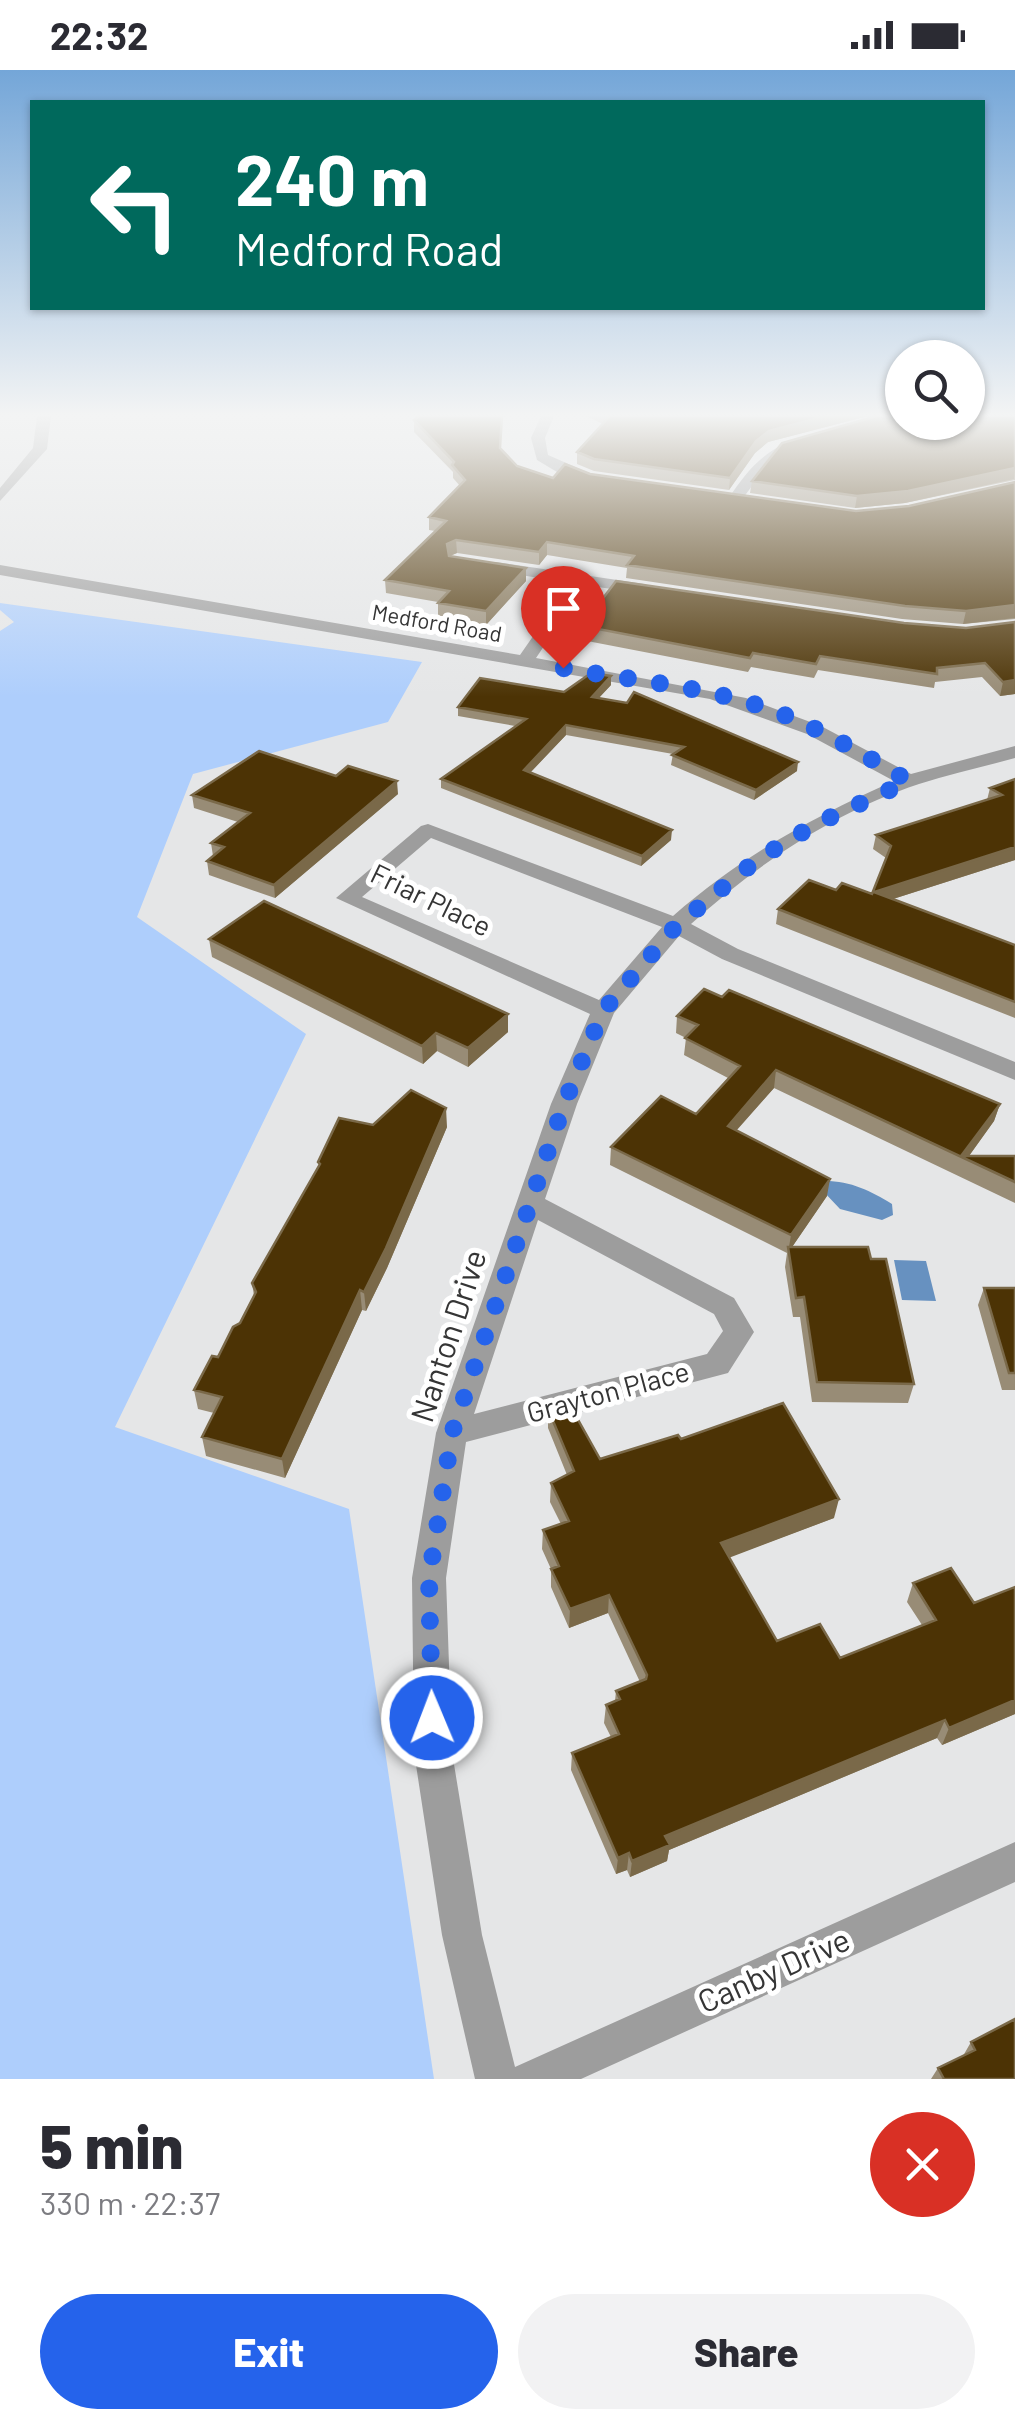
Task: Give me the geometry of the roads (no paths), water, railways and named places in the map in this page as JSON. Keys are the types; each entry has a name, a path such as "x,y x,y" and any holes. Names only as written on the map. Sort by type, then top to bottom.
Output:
{"street":[{"path":"474,564 656,591"},
{"name":"Medford Road","path":"0,570 712,694 765,708 822,731 909,781"},
{"path":"526,662 544,629 580,580"},
{"name":"Nanton Drive","path":"497,2079 462,1935 433,1752 429,1578 452,1433 564,1104 603,1011 676,926 758,859 816,824 909,781 1015,752"},
{"name":"Friar Place","path":"603,1011 346,898 428,830 676,926 730,954 1015,1072"},
{"name":"Grayton Place","path":"452,1433 717,1364 739,1332 724,1306 530,1203"},
{"name":"Canby Drive","path":"532,2079 1015,1862"}]}
